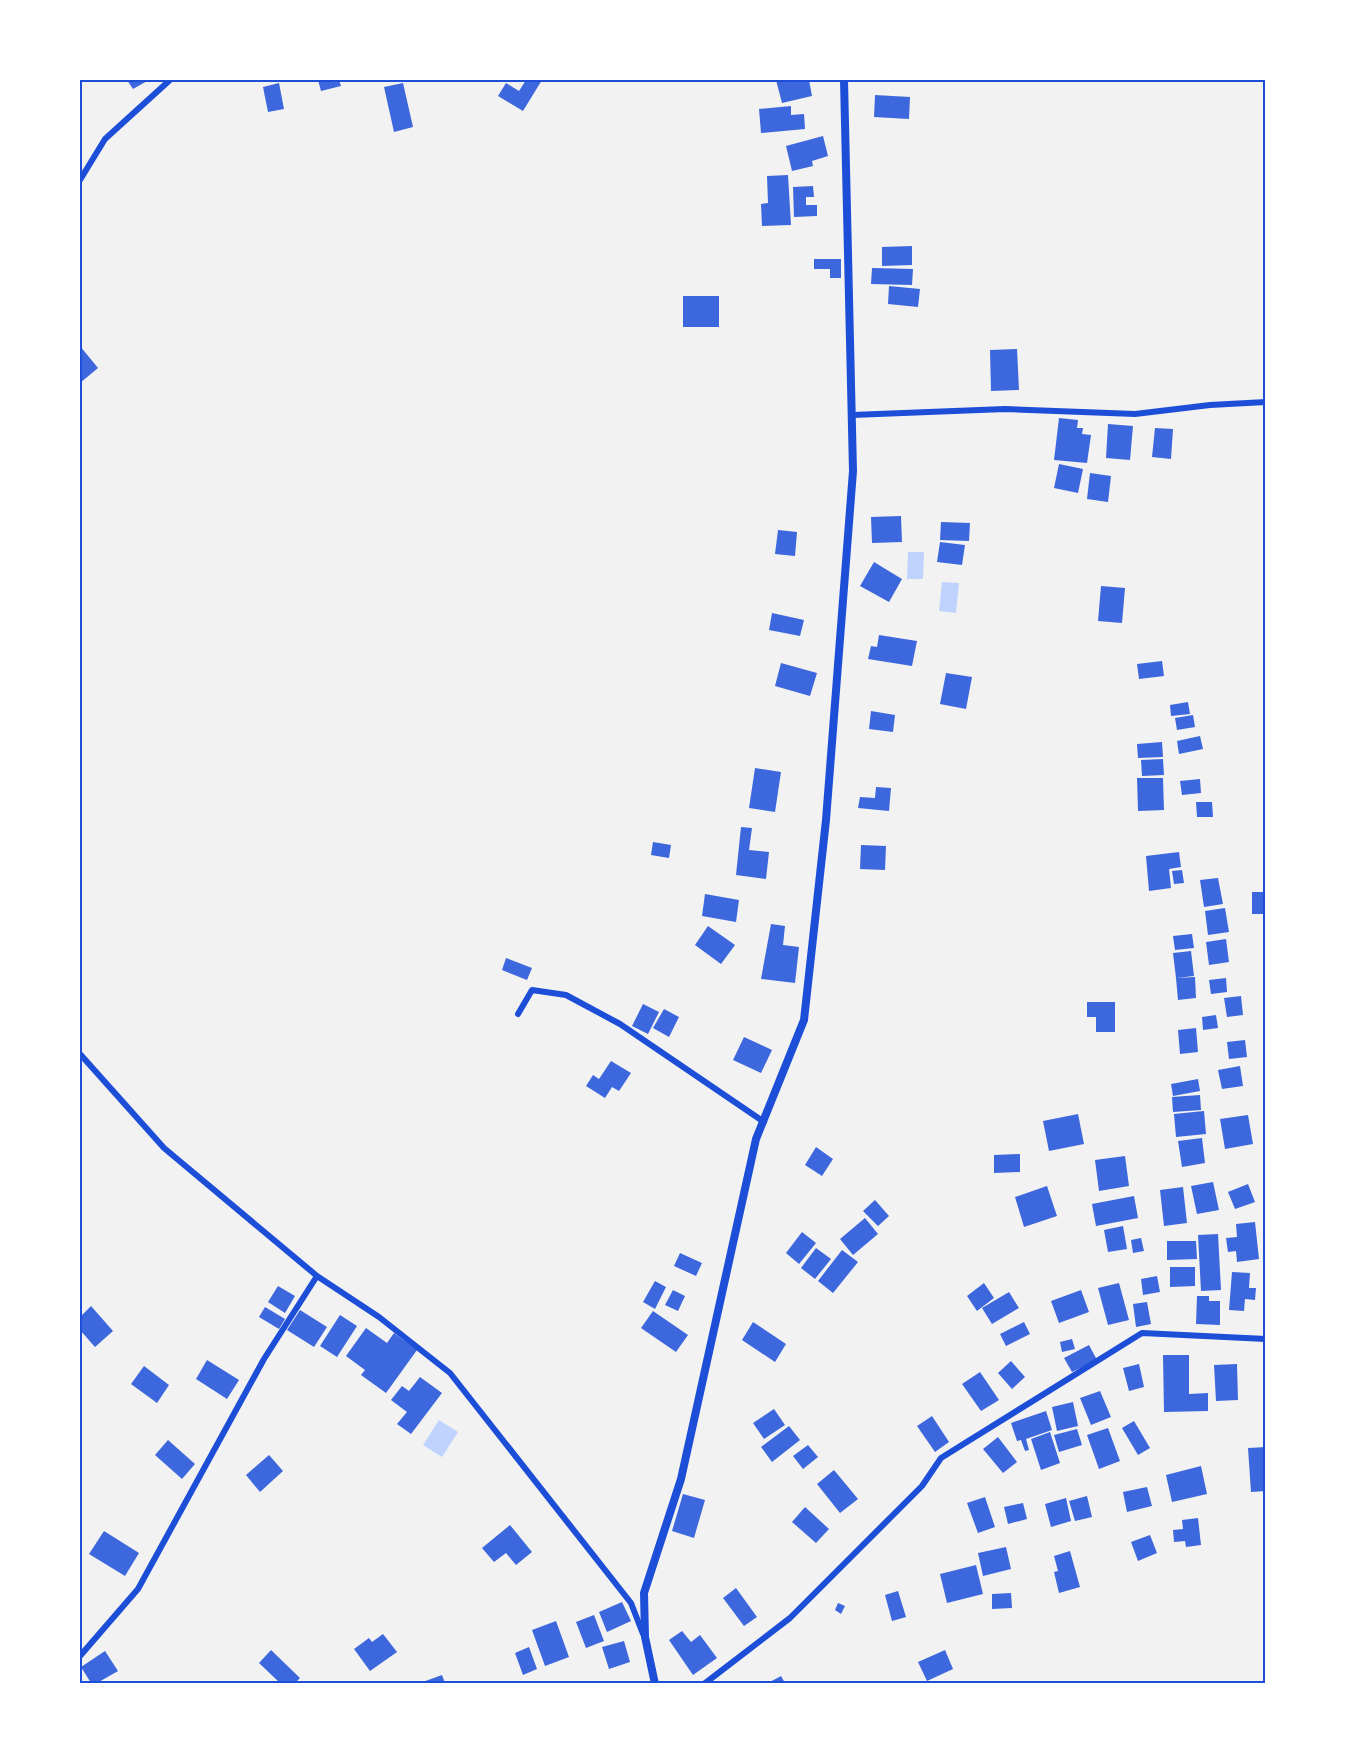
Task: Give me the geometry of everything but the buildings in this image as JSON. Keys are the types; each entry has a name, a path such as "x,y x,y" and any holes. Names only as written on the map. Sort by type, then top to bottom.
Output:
{"street":[{"path":"80,180 81,174 105,139 170,80"},
{"path":"645,1637 644,1593 681,1479 756,1139 804,1020 826,820 853,471 844,80"},
{"path":"852,415 1005,409 1135,414 1210,405 1266,402"},
{"path":"518,1014 532,990 566,995 620,1024 764,1122"},
{"path":"80,1054 164,1148 317,1275 379,1317 450,1373 631,1603 645,1637 655,1683"},
{"path":"80,1656 138,1589 264,1359 317,1275"},
{"path":"704,1683 789,1618 922,1486 940,1458 1142,1334 1266,1339"}],"water":[{"path":"908,552 924,552 923,579 907,579"},
{"path":"942,582 959,583 956,613 939,611"},
{"path":"439,1420 458,1432 442,1457 423,1445"}]}
